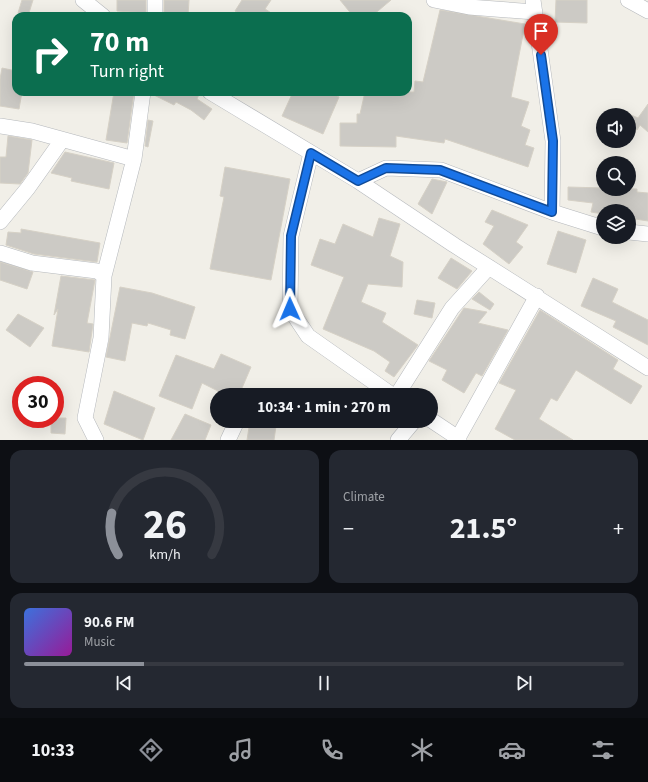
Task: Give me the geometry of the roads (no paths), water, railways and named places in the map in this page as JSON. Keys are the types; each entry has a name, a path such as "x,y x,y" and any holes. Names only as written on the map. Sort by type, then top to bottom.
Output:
{"street":[{"path":"83,0 98,12"},
{"path":"155,0 155,12"},
{"path":"434,0 469,7 534,6 553,141 552,212"},
{"path":"628,0 648,11"},
{"path":"94,440 85,418 101,338 104,276 134,159 142,96"},
{"path":"217,96 358,181 489,267 648,368"},
{"path":"0,126 32,131 134,159"},
{"path":"0,222 28,188 62,140"},
{"path":"311,153 291,236 290,309 308,336 382,388"},
{"path":"358,181 386,168 440,170 552,212 596,226"},
{"path":"636,233 648,234"},
{"path":"0,253 32,263 97,271 104,276"},
{"path":"401,388 452,308 489,267"},
{"path":"438,425 459,439 536,296"},
{"path":"228,440 234,428"},
{"path":"398,440 408,428"}]}
